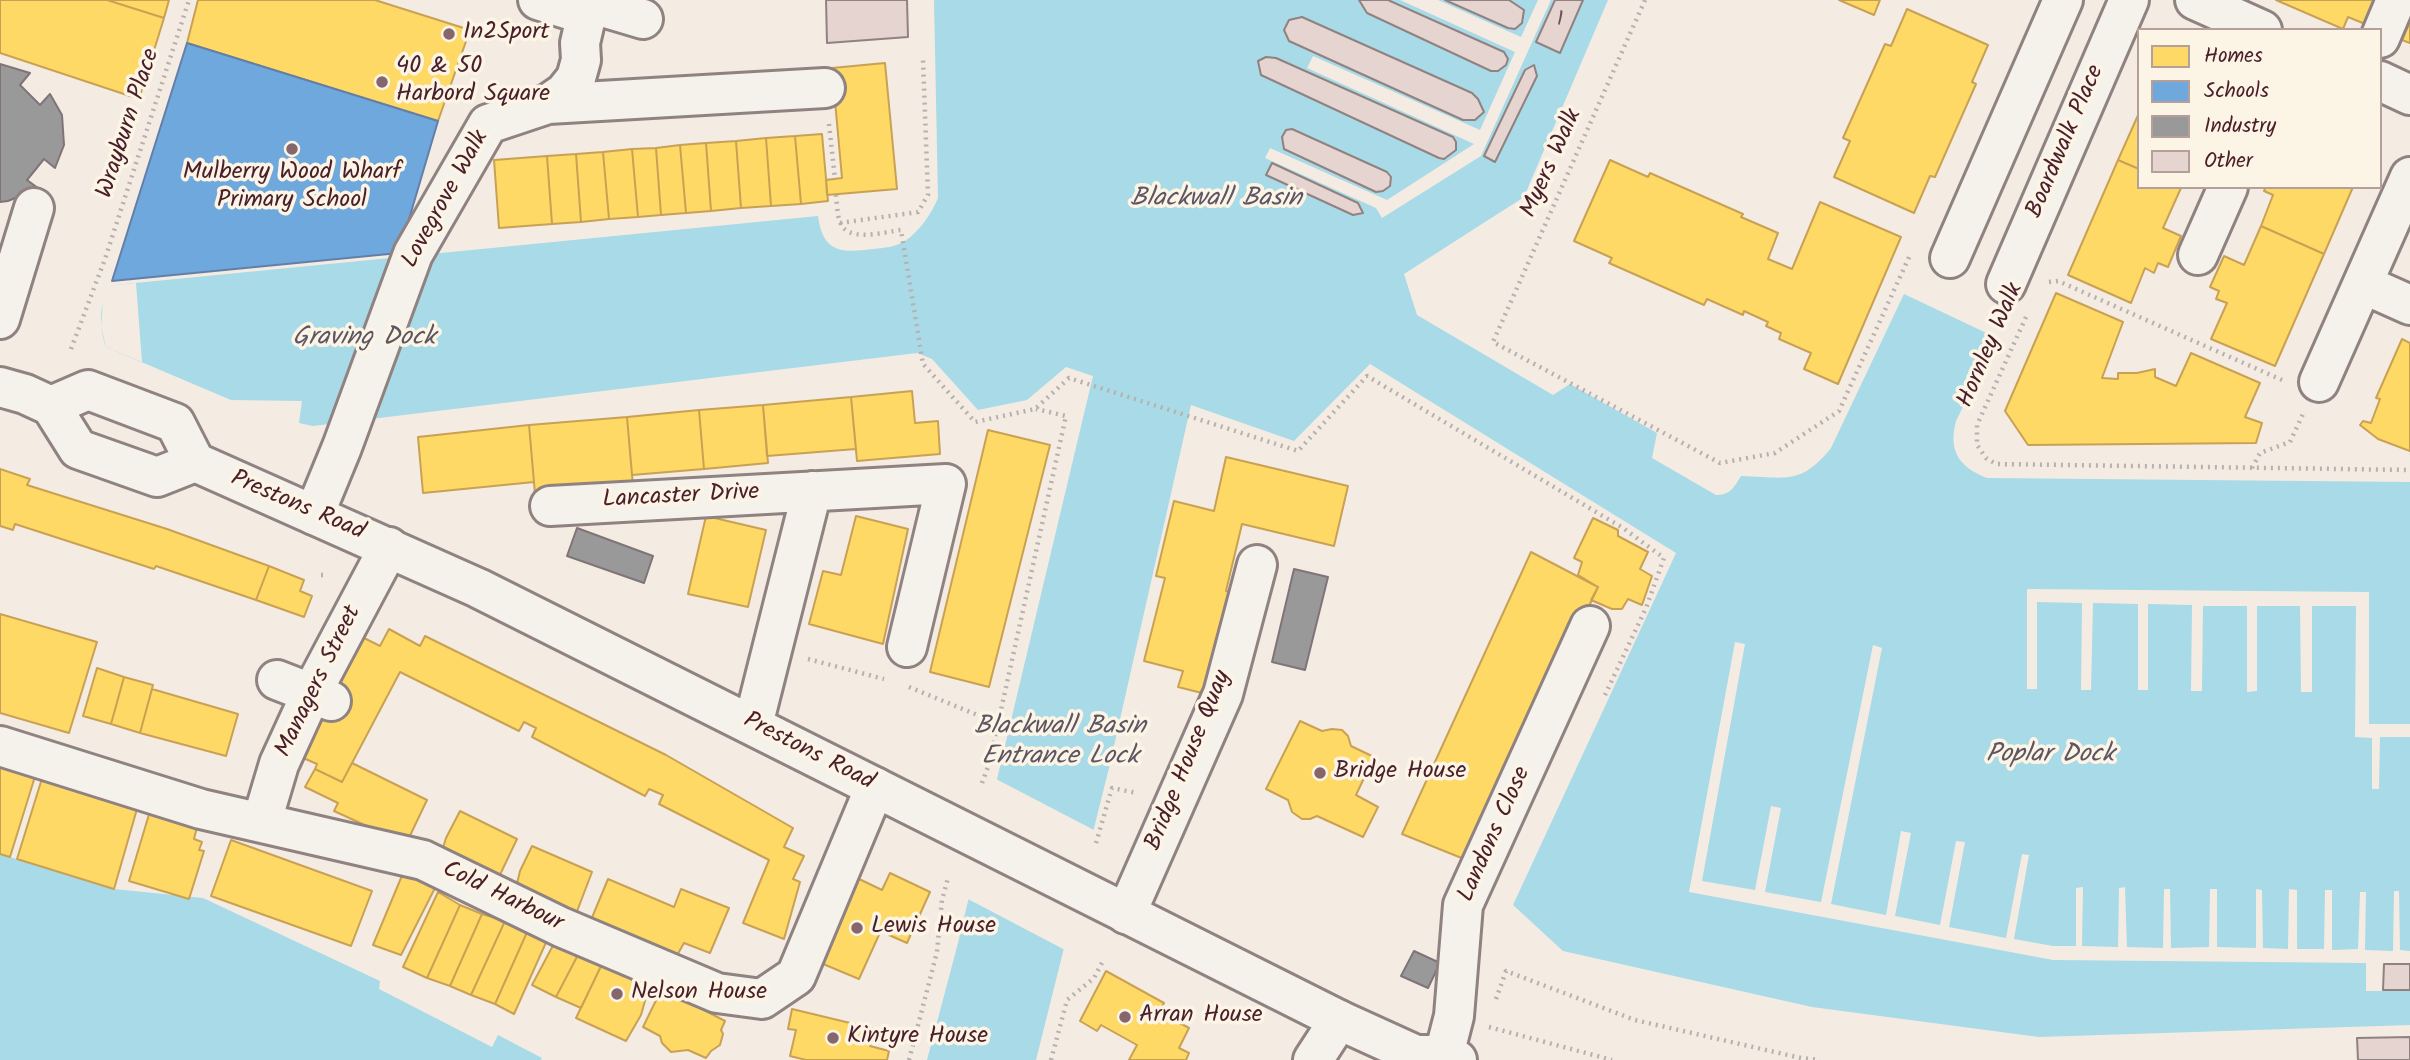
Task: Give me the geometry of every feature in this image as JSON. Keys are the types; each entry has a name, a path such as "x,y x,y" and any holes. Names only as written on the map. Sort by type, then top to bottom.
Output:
{"street":[{"path":"538,0 588,6 643,19"},
{"path":"1950,258 2063,0"},
{"name":"Boardwalk Place","path":"2022,286 2129,0"},
{"path":"2382,33 2396,0"},
{"path":"2207,3 2258,28"},
{"path":"548,104 564,93 576,78 582,60 580,43 588,6"},
{"path":"2382,82 2410,94"},
{"name":"Lovegrove Walk","path":"314,515 413,254 488,124 548,104 825,88"},
{"path":"2316,388 2410,177"},
{"path":"2197,255 2227,189"},
{"path":"0,319 34,208"},
{"path":"2363,284 2410,305"},
{"path":"0,387 25,394 51,406 78,449 157,477 195,462 175,423 88,390 51,406"},
{"name":"Prestons Road","path":"195,462 478,588 1339,1020 1434,1057"},
{"name":"Lancaster Drive","path":"550,506 946,484 906,647"},
{"path":"753,725 813,491"},
{"name":"Managers Street","path":"262,821 279,764 306,692 389,547"},
{"name":"Bridge House Quay","path":"1126,914 1223,694 1256,565"},
{"name":"Landons Close","path":"1434,1057 1454,1016 1462,905 1590,626"},
{"name":"Cold Harbour","path":"0,746 201,809 423,860 561,927 717,993 762,999 796,976 875,787"},
{"path":"1313,1060 1339,1020"}],"path":[{"name":"Wrayburn Place","path":"71,349 105,260 189,0"},
{"name":"Myers Walk","path":"1645,0 1493,342 1720,463 1775,453 1839,411 1910,255"},
{"path":"840,223 918,212 928,195 923,59"},
{"path":"825,88 835,179"},
{"path":"836,195 840,223 845,231 856,234 901,230 923,364 975,422 1035,409 1066,416 989,764 982,783"},
{"path":"2022,286 2058,281 2316,388 2290,442 2260,453 2252,468"},
{"name":"Hornley Walk","path":"2022,286 1977,425 1977,445 1986,458 1996,464 2410,470"},
{"path":"1035,409 1069,378 1298,451 1367,376 1623,528 1664,558 1646,608 1605,695"},
{"path":"321,575 328,575"},
{"path":"1096,844 1112,788 1147,795"},
{"path":"909,1060 937,951 942,900 948,878"},
{"path":"1051,1060 1067,1000 1094,978 1104,960"},
{"path":"1494,1004 1506,971 1635,1020 1801,1058 1821,1060"},
{"path":"1490,1015 1486,1026 1612,1060"}],"water":[{"path":"934,0 1608,0 1524,197 1404,274 1417,315 1553,395 1570,384 1657,433 1652,458 1716,495 1729,492 1741,476 1791,477 1810,469 1820,460 1831,448 1904,294 1997,338 1956,421 1954,432 1958,457 1969,469 1987,478 2410,482 2410,1025 2039,1037 1812,1007 1563,951 1513,905 1676,553 1370,364 1294,441 1191,405 1109,768 1036,1060 927,1060 958,943 1093,376 1066,367 1027,400 978,410 932,359 917,353 313,426 299,423 302,401 231,400 106,347 102,331 102,306 115,285 818,216 824,237 835,248 852,251 901,243 920,227 938,198"},
{"path":"0,854 114,889 203,898 380,981 379,989 492,1047 498,1035 542,1058 0,1060"}],"pier":[{"path":"1400,0 1438,0 1521,37 1538,0 1551,0 1481,156 1382,218 1376,208 1265,158 1270,148 1387,200 1474,144 1307,68 1313,56 1480,130 1515,52"},
{"path":"136,283 142,362 106,347 101,326 103,300 109,290 115,285"},
{"path":"2027,589 2369,592 2369,724 2410,724 2410,737 2380,737 2379,789 2372,789 2372,738 2355,737 2356,606 2312,606 2312,692 2301,692 2300,606 2257,606 2257,691 2247,692 2247,606 2203,606 2202,691 2191,691 2192,605 2148,604 2148,690 2138,690 2138,604 2093,603 2091,690 2081,690 2082,603 2037,602 2037,689 2027,689"},
{"path":"1735,642 1745,644 1702,881 1755,890 1771,806 1781,808 1765,892 1821,902 1873,645 1882,648 1831,904 1886,915 1901,831 1911,833 1895,916 1940,925 1956,841 1965,842 1949,927 2006,938 2022,854 2029,855 2014,939 2053,946 2076,946 2076,888 2083,887 2082,946 2118,947 2119,888 2125,887 2127,947 2163,948 2164,889 2170,889 2171,948 2209,947 2210,889 2217,889 2217,947 2256,948 2256,889 2262,890 2263,948 2288,949 2289,889 2297,890 2297,949 2324,949 2325,890 2332,890 2332,950 2358,949 2360,892 2366,892 2365,950 2393,951 2394,891 2399,891 2400,950 2410,951 2410,991 2366,991 2366,963 2053,960 1689,892"},
{"path":"996,779 1094,830 1089,864 1067,951 966,898"}],"building: Homes":[{"path":"0,0 107,0 164,18 139,99 0,53"},
{"path":"107,0 169,0 164,18"},
{"name":"40 & 50 Harbord Square","path":"198,0 375,0 470,30 438,121 187,43"},
{"path":"1839,0 1880,0 1874,15"},
{"path":"2276,0 2381,0 2370,26 2348,17 2343,28"},
{"path":"1907,9 1988,45 1972,82 1976,84 1935,177 1930,176 1914,213 1834,177 1850,141 1843,138 1885,44 1891,46"},
{"path":"2410,21 2410,43 2402,40"},
{"path":"885,63 897,189 827,195 826,180 842,178 832,68"},
{"path":"2137,117 2137,168 2118,160"},
{"path":"822,134 828,201 801,204 795,136"},
{"path":"795,136 801,204 771,206 766,138"},
{"path":"766,138 771,206 741,208 736,141"},
{"path":"736,141 741,208 711,211 706,143"},
{"path":"706,143 711,211 686,213 680,145"},
{"path":"680,145 686,213 661,215 656,148"},
{"path":"656,148 661,215 638,217 632,149"},
{"path":"632,149 638,217 609,219 603,152"},
{"path":"603,152 609,219 581,222 576,154"},
{"path":"576,154 581,222 552,224 547,156"},
{"path":"547,156 552,224 499,228 494,160"},
{"path":"1610,160 1648,177 1650,173 1743,214 1741,217 1778,233 1768,259 1792,269 1820,202 1901,237 1838,384 1804,369 1811,353 1779,339 1781,333 1766,326 1768,322 1744,311 1743,315 1707,299 1704,305 1609,263 1612,258 1574,241"},
{"path":"2118,160 2137,168 2137,189 2181,189 2163,228 2181,236 2168,267 2158,263 2154,273 2145,268 2131,303 2068,275"},
{"path":"2352,189 2324,254 2261,226 2273,195 2264,191"},
{"path":"2261,226 2324,254 2275,366 2211,339 2227,303 2216,299 2219,291 2210,287 2224,256 2244,265"},
{"path":"2056,293 2123,322 2102,378 2118,379 2118,373 2155,369 2155,377 2176,386 2191,353 2260,383 2245,417 2262,423 2256,443 2028,445 2005,411"},
{"path":"2402,339 2410,343 2410,451 2378,439 2360,425 2363,421 2371,423 2380,399 2376,398"},
{"path":"912,391 915,423 938,421 940,454 857,461 851,397"},
{"path":"851,397 856,449 767,456 763,405"},
{"path":"763,405 768,463 704,469 699,410"},
{"path":"699,410 704,469 632,475 627,417"},
{"path":"627,417 633,486 535,494 529,425"},
{"path":"529,425 534,482 423,493 418,437"},
{"path":"988,430 1050,445 989,687 930,672"},
{"path":"1226,457 1348,486 1334,546 1242,524 1226,591 1235,593 1210,695 1178,687 1183,671 1144,661 1165,578 1156,576 1174,501 1214,511"},
{"path":"0,469 30,479 27,485 167,529 269,566 256,600 156,566 154,569 15,524 13,530 0,526"},
{"path":"706,516 766,530 748,607 688,594"},
{"path":"856,516 908,529 883,644 809,624 823,571 841,575"},
{"path":"1593,518 1618,530 1618,536 1648,552 1640,569 1652,576 1642,605 1628,599 1622,609 1612,609 1591,600 1598,587 1578,575 1582,562 1574,558"},
{"path":"1531,552 1598,587 1469,861 1402,834"},
{"path":"269,566 304,580 300,591 312,596 304,617 256,600"},
{"path":"0,614 97,642 69,733 0,713"},
{"path":"389,629 420,646 425,636 666,755 793,828 784,847 804,856 793,879 800,882 784,939 743,923 769,860 659,804 663,795 649,789 645,796 532,737 536,728 524,722 519,731 400,672 342,782 315,769 317,764 301,757 364,638 380,646"},
{"path":"97,668 124,677 111,724 83,716"},
{"path":"124,677 153,685 140,733 111,724"},
{"path":"152,689 238,714 226,756 140,733"},
{"name":"Bridge House","path":"1300,721 1322,731 1342,730 1348,736 1351,746 1374,757 1356,795 1378,807 1363,837 1317,816 1302,819 1292,812 1288,800 1266,789"},
{"path":"0,759 37,770 10,857 0,854"},
{"path":"352,763 427,800 406,844 334,811 338,803 305,787 315,769 342,782"},
{"path":"44,772 139,802 114,889 17,859"},
{"path":"150,811 199,819 194,839 202,842 199,850 204,851 189,899 129,881"},
{"path":"460,811 517,839 498,879 441,854"},
{"path":"231,840 372,891 351,946 211,896"},
{"path":"532,846 592,872 576,914 516,888 520,871"},
{"path":"406,866 438,882 401,955 373,945"},
{"name":"Lewis House","path":"890,873 930,892 907,943 889,935 891,930 883,926 859,979 816,961 855,877 882,890"},
{"path":"608,879 674,907 681,889 729,908 710,953 684,943 676,957 591,920"},
{"path":"438,892 460,905 427,978 403,967"},
{"path":"460,905 482,914 450,986 427,978"},
{"path":"482,914 505,921 471,995 450,986"},
{"path":"505,921 528,930 495,1004 471,995"},
{"path":"528,930 548,938 514,1014 495,1004"},
{"path":"558,936 581,949 556,997 532,985"},
{"path":"581,949 603,962 581,1008 556,997"},
{"name":"Nelson House","path":"603,962 651,980 641,1015 626,1041 576,1018"},
{"name":"Arran House","path":"1106,971 1164,1003 1159,1012 1189,1028 1179,1048 1189,1053 1186,1060 1129,1060 1137,1045 1101,1025 1097,1031 1080,1021"},
{"path":"662,988 725,1021 720,1045 706,1058 688,1050 671,1052 662,1043 660,1036 643,1027"},
{"name":"Kintyre House","path":"792,1009 875,1029 870,1046 889,1051 887,1060 806,1060 790,1056 796,1030 788,1029"}],"building: Schools":[{"name":"Mulberry Wood Wharf Primary School","path":"187,43 438,121 399,253 112,281"}],"building: Industry":[{"path":"0,64 30,73 20,85 40,105 50,94 62,115 64,145 55,168 44,159 27,180 38,188 0,202"},
{"path":"577,528 653,556 644,583 567,556"},
{"path":"1294,569 1328,577 1305,670 1272,662"},
{"path":"1414,951 1440,963 1428,988 1401,976"}],"building: Other":[{"path":"826,0 907,0 908,37 827,43"},
{"path":"1359,0 1388,0 1504,52 1508,59 1506,65 1498,71 1491,71 1367,13"},
{"path":"1445,0 1509,0 1524,10 1522,23 1515,29 1508,28"},
{"path":"1555,0 1583,0 1560,53 1536,42"},
{"path":"1302,17 1472,93 1484,112 1475,120 1463,120 1289,41 1284,30 1289,20"},
{"path":"1266,57 1276,58 1453,137 1456,150 1444,159 1439,158 1261,75 1258,61"},
{"path":"1534,65 1537,76 1495,162 1484,156 1525,70"},
{"path":"1292,129 1387,172 1391,177 1390,186 1376,192 1284,149 1282,137 1286,130"},
{"path":"1272,163 1358,203 1363,213 1353,215 1266,175"},
{"path":"2384,964 2410,964 2410,990 2383,990"},
{"path":"2410,1037 2410,1060 2358,1060 2357,1038"}],"place":[{"name":"In2Sport","path":"449,34"},
{"name":"40 & 50 Harbord Square","path":"382,82"},
{"name":"Mulberry Wood Wharf Primary School","path":"292,149"},
{"name":"Bridge House","path":"1320,773"},
{"name":"Lewis House","path":"857,928"},
{"name":"Nelson House","path":"617,994"},
{"name":"Arran House","path":"1125,1017"},
{"name":"Kintyre House","path":"833,1038"}],"water label":[{"name":"Blackwall Basin","path":"1216,201"},
{"name":"Graving Dock","path":"364,340"},
{"name":"Blackwall Basin Entrance Lock","path":"1060,744"},
{"name":"Poplar Dock","path":"2050,757"}]}
